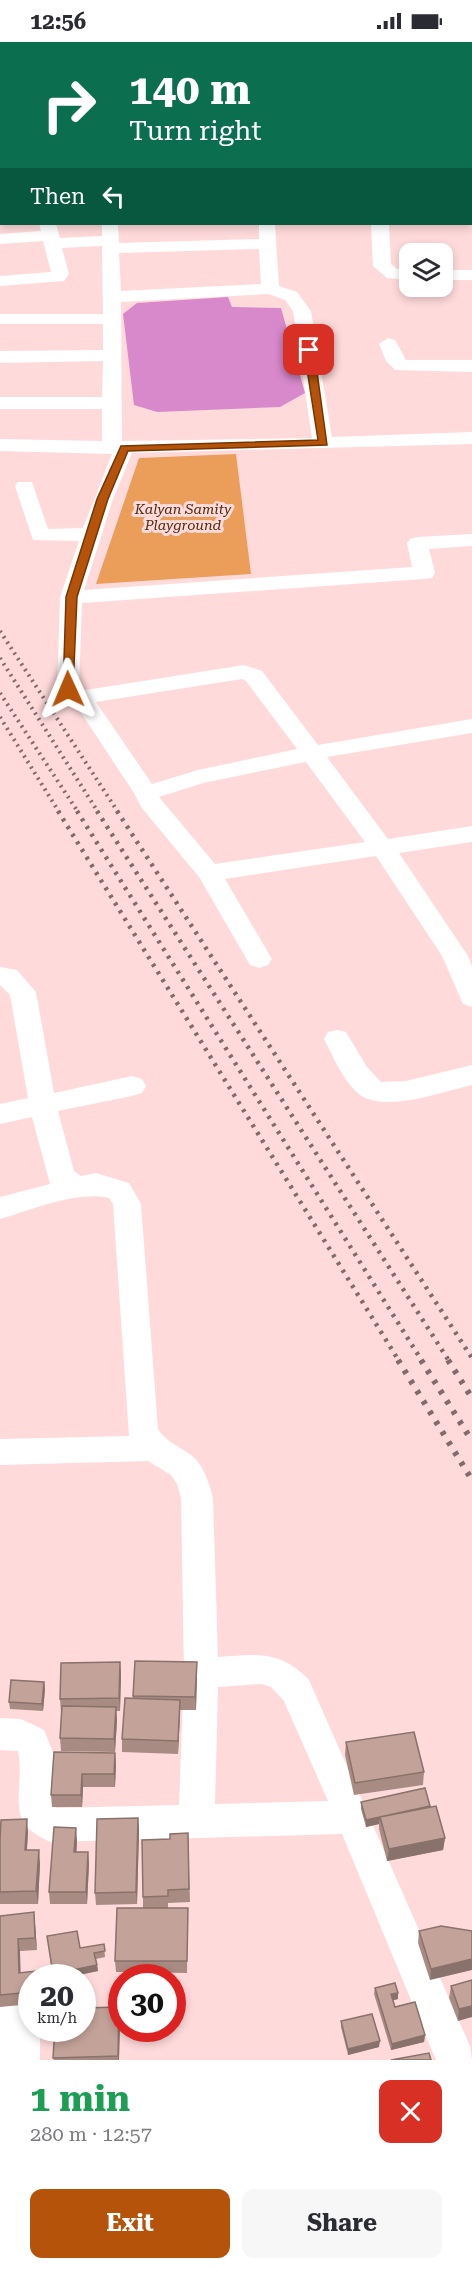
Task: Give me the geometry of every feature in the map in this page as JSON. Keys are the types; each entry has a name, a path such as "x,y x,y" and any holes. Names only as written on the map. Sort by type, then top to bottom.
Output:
{"street":[{"path":"267,225 270,289"},
{"path":"380,225 382,266 393,274 399,274"},
{"path":"0,239 50,234 267,244"},
{"path":"0,281 58,277 60,274 50,234"},
{"path":"111,238 113,403 118,448 71,597 68,689 82,697 146,793 149,802 209,873 259,959"},
{"path":"453,275 472,275"},
{"path":"112,297 270,289 291,296 302,311 323,443"},
{"path":"0,319 113,319"},
{"path":"388,344 395,361 402,366 472,366"},
{"path":"0,357 113,355"},
{"path":"0,403 113,403"},
{"path":"0,445 118,448 472,438"},
{"path":"25,486 40,536 92,534"},
{"path":"71,597 424,573 417,543 472,540"},
{"path":"82,697 244,672 254,676 262,684 310,754 464,954 472,998"},
{"path":"146,793 198,777 310,754 472,726"},
{"path":"209,873 472,834"},
{"path":"0,975 9,976 23,992 43,1106 61,1177 77,1186"},
{"path":"336,1039 370,1089 382,1092 398,1091 472,1075"},
{"path":"0,1114 132,1086"},
{"path":"0,1208 77,1186 96,1185 119,1190 128,1204 142,1431 153,1448 182,1466 192,1480 197,1498 201,1673 196,1821"},
{"path":"0,1452 153,1448"},
{"path":"201,1673 261,1669 282,1675 297,1691 456,2060"},
{"path":"0,1734 21,1735 31,1740 36,1751 38,1816 51,1825 353,1817"},
{"path":"0,2019 21,2016 20,2060"}],"green space":[{"name":"Kalyan Samity Playground","path":"236,454 251,574 96,584 139,458"}],"shaded area":[{"path":"228,297 232,307 281,308 305,393 280,407 157,412 134,405 123,314 137,303"}],"building":[{"path":"135,1661 197,1662 195,1697 133,1696"},
{"path":"120,1662 119,1698 60,1699 61,1663"},
{"path":"11,1680 44,1682 42,1704 9,1702"},
{"path":"125,1698 180,1700 178,1741 122,1739"},
{"path":"62,1706 116,1707 114,1739 60,1738"},
{"path":"414,1732 424,1772 355,1783 346,1742"},
{"path":"54,1752 115,1753 114,1774 82,1774 81,1795 51,1795"},
{"path":"425,1788 430,1806 366,1820 361,1802"},
{"path":"436,1806 445,1838 389,1849 380,1817"},
{"path":"138,1818 136,1892 95,1893 97,1819"},
{"path":"27,1819 25,1850 39,1850 36,1891 0,1892 1,1820"},
{"path":"54,1827 76,1828 74,1852 88,1852 86,1892 49,1892"},
{"path":"188,1833 189,1889 168,1890 168,1896 143,1897 142,1840 170,1839 170,1834"},
{"path":"117,1908 188,1908 187,1961 115,1961"},
{"path":"34,1912 35,1938 18,1939 18,1993 0,1995 0,1916"},
{"path":"441,1926 472,1931 472,1959 431,1969 419,1931"},
{"path":"77,1931 80,1948 104,1944 105,1951 94,1953 97,1965 51,1964 47,1936"},
{"path":"472,1980 472,2006 459,2009 451,1986"},
{"path":"395,1983 398,1993 391,1994 395,2007 415,2002 425,2035 392,2044 375,1988"},
{"path":"108,2007 108,2042 118,2042 118,2056 53,2058 54,2042 96,2042 96,2008"},
{"path":"372,2014 380,2041 348,2049 341,2021"},
{"path":"429,2053 431,2060 391,2060"}],"railway":[{"path":"0,631 118,812"},
{"path":"0,658 98,812"},
{"path":"0,693 78,812"},
{"path":"0,717 59,812"},
{"path":"58,811 399,1361"},
{"path":"77,811 422,1361"},
{"path":"97,811 449,1361"},
{"path":"117,811 472,1358"},
{"path":"398,1360 472,1480"},
{"path":"421,1360 472,1441"},
{"path":"448,1360 472,1398"}],"route":[{"path":"68,689 66,673 71,597 103,499 124,448 323,443 309,350"}]}
